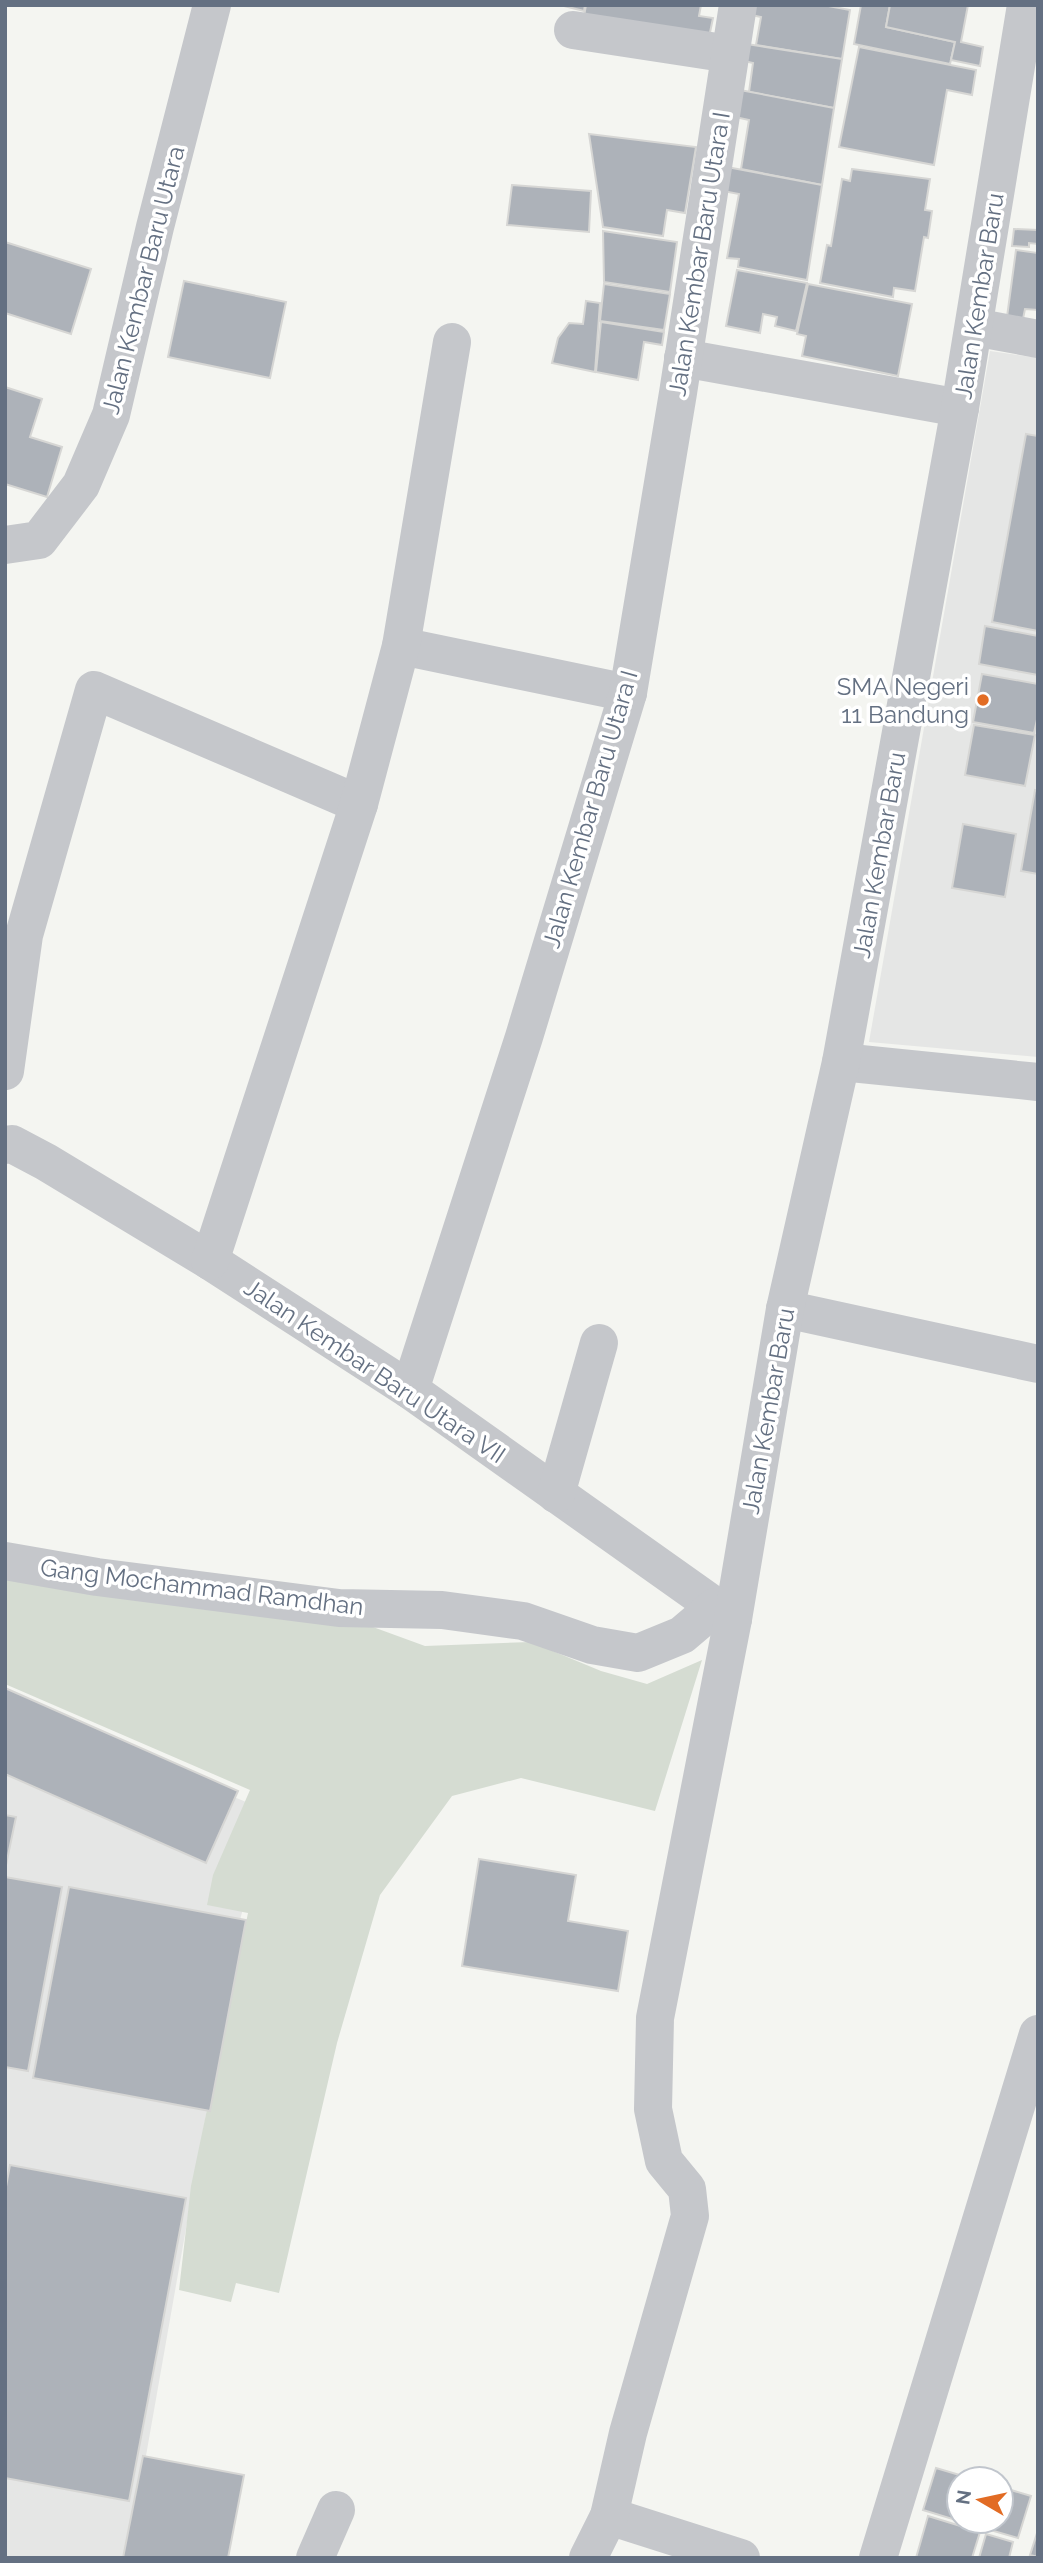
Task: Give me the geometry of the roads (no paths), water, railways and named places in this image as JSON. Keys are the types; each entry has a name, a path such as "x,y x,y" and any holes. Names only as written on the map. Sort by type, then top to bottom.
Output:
{"street":[{"name":"Jalan Kembar Baru Utara","path":"22,542 81,485 111,415 155,227 212,5"},
{"name":"Jalan Kembar Baru Utara I","path":"410,1390 524,1037 628,694 684,358 738,5"},
{"name":"Jalan Kembar Baru","path":"588,2558 609,2516 628,2432 690,2216 687,2189 664,2161 653,2109 656,2018 724,1613 785,1309 841,1062 960,408 1026,5"},
{"path":"573,30 730,54"},
{"path":"974,327 1038,339"},
{"path":"210,1261 359,804 401,646 452,342"},
{"path":"684,358 960,408"},
{"path":"401,646 628,694"},
{"path":"5,1070 24,935 94,690 359,804"},
{"path":"841,1062 1038,1082"},
{"name":"Jalan Kembar Baru Utara VII","path":"5,1145 12,1144 46,1162 210,1261 410,1390 724,1613"},
{"path":"785,1309 1038,1364"},
{"path":"556,1494 599,1343"},
{"name":"Gang Mochammad Ramdhan","path":"5,1561 97,1577 339,1608 442,1610 523,1620 592,1645 638,1653 682,1635 724,1613"},
{"path":"878,2558 1038,2034"},
{"path":"315,2558 336,2510"},
{"path":"609,2516 741,2558"}],"place":[{"name":"SMA Negeri 11 Bandung","path":"983,700"}]}
